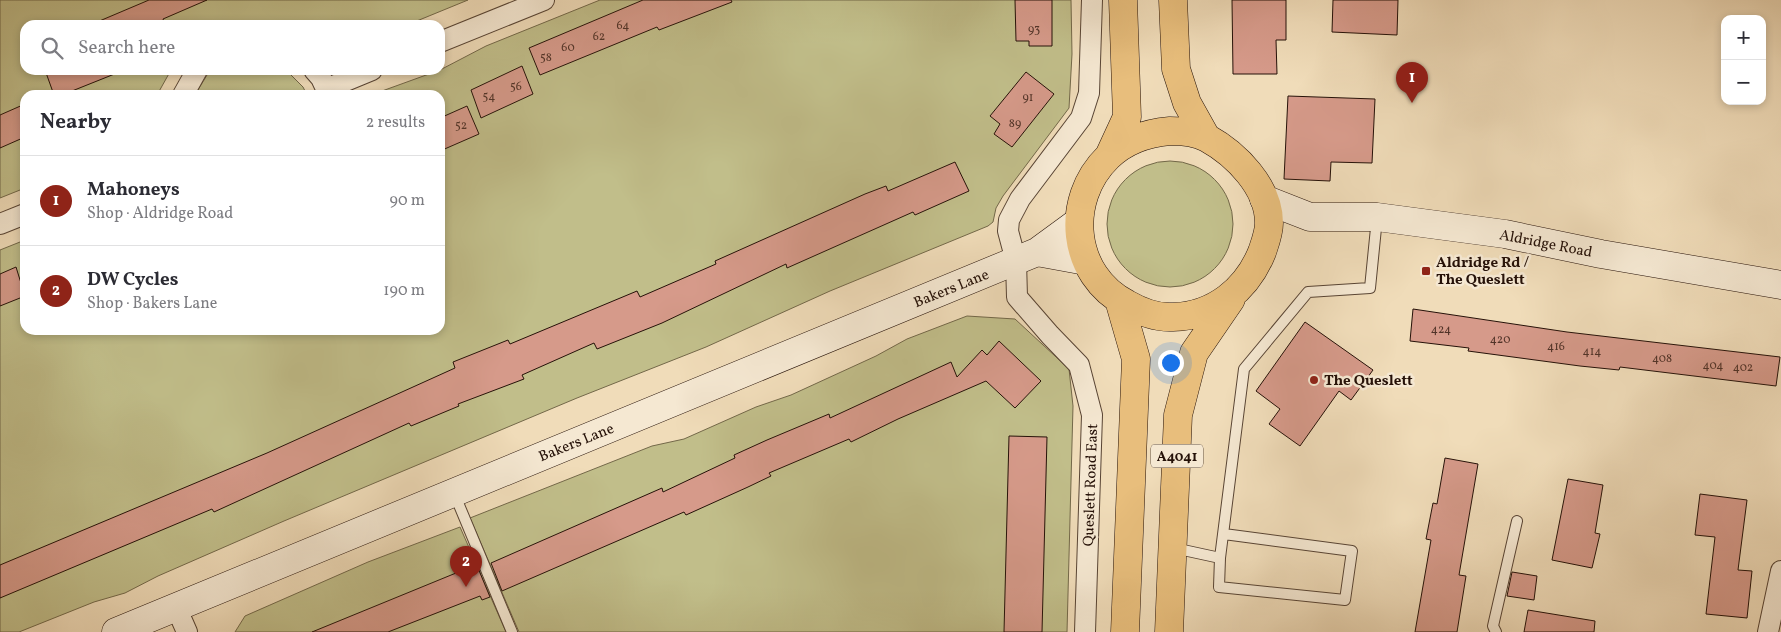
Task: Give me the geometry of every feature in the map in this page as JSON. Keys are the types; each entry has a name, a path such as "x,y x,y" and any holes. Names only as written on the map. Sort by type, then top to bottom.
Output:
{"highway":[{"path":"1123,0 1127,117 1109,156 1089,182 1078,222 1086,261 1107,290 1119,300 1140,312 1172,317 1207,310 1235,294 1254,270 1267,238 1269,222 1264,199 1249,172 1206,137 1187,103 1176,69 1173,0"},
{"path":"1109,156 1136,138 1155,132 1187,132 1206,137"},
{"name":"A4041","path":"1169,632 1174,548 1178,415 1194,353 1235,294"},
{"name":"A4041","path":"1119,300 1136,359 1125,632"}],"street":[{"path":"445,40 544,0"},
{"name":"Queslett Road East","path":"1085,632 1092,415 1079,364 1050,336 1017,297 1027,256 1008,231 1009,220 1020,199 1081,118 1089,93 1092,0"},
{"path":"186,90 194,75"},
{"path":"317,75 327,90"},
{"path":"332,90 362,75"},
{"name":"Aldridge Road","path":"1264,199 1310,217 1378,217 1506,234 1601,254 1781,286"},
{"path":"0,224 20,216"},
{"name":"Aldridge Road","path":"1267,238 1310,217"},
{"name":"Bakers Lane","path":"116,632 1027,256 1078,222"},
{"path":"1027,256 1086,261"},
{"path":"1768,632 1781,571"},
{"path":"176,607 187,632"}],"lane":[{"path":"1224,534 1352,551 1345,600 1219,587 1220,558 1244,369 1308,292 1370,288 1378,217"},
{"path":"453,492 512,632"},
{"path":"1496,632 1493,626 1517,520"},
{"path":"1174,548 1220,558"}],"shaded area":[{"path":"0,0 468,0 419,20 20,20 20,75 168,75 160,90 20,90 20,190 0,198"},
{"path":"600,0 1071,0 1072,54 1069,108 1003,196 996,208 993,222 988,226 830,291 706,347 577,398 284,521 158,576 125,593 94,602 19,632 0,632 0,250 20,242 20,335 445,335 445,90 385,90 426,75 445,75 445,67 486,46"},
{"path":"207,75 291,75 304,90 198,90"},
{"path":"1170,161 1194,166 1215,179 1228,200 1233,224 1228,248 1215,269 1194,282 1170,287 1146,282 1125,269 1112,248 1107,224 1112,200 1125,179 1146,166"},
{"path":"967,316 1015,319 1069,369 1073,406 1067,632 519,632 470,518 652,446 684,439 756,407 791,395 876,356 907,339"},
{"path":"460,527 506,632 235,632 245,616 368,562"}],"building":[{"path":"149,0 207,0 163,20 102,20"},
{"path":"643,0 731,0 732,2 659,30 657,27 540,75 529,48"},
{"path":"1015,0 1052,0 1052,46 1029,46 1029,41 1016,41"},
{"path":"1232,0 1286,0 1286,40 1276,40 1277,74 1233,74"},
{"path":"1333,0 1398,0 1397,35 1332,32"},
{"path":"522,66 533,94 481,118 471,90"},
{"path":"1026,72 1054,94 1012,147 994,134 1000,124 990,116"},
{"path":"47,75 112,75 74,90 52,90"},
{"path":"1288,96 1375,99 1372,163 1331,162 1330,181 1284,179"},
{"path":"20,106 20,139 0,148 0,115"},
{"path":"467,106 479,134 445,149 445,116"},
{"path":"955,162 969,191 915,215 913,212 787,268 786,264 662,323 597,349 594,343 522,375 524,379 458,404 459,406 411,426 409,423 214,512 212,509 0,598 0,565 267,453 455,368 453,362 508,340 510,344 637,291 640,297 716,264 715,261 865,194 886,186 888,191"},
{"path":"16,267 20,280 20,298 0,306 0,274"},
{"path":"1413,309 1567,332 1780,357 1776,386 1620,367 1619,370 1580,366 1468,351 1469,348 1410,341"},
{"name":"The Queslett","path":"1305,322 1373,370 1351,400 1339,391 1300,446 1269,424 1280,409 1256,391"},
{"path":"999,341 1041,381 1015,408 986,381 898,419 851,442 849,439 769,473 771,476 686,515 684,512 502,591 491,563 662,488 663,492 735,458 734,455 767,440 829,414 830,418 951,362 957,377 982,350 987,355"},
{"path":"1009,436 1047,437 1042,632 1004,632"},
{"path":"1445,458 1478,464 1459,575 1466,576 1457,632 1415,632 1431,540 1426,539 1433,503 1437,504"},
{"path":"1568,479 1603,485 1595,533 1600,534 1592,568 1552,560"},
{"path":"1700,494 1747,500 1738,570 1752,571 1747,618 1706,614 1715,537 1695,535"},
{"path":"473,556 490,597 482,600 480,596 388,632 312,632 456,573 453,565"},
{"path":"1512,572 1537,576 1534,600 1507,596"},
{"path":"1528,610 1595,621 1594,632 1524,632"}],"place":[{"name":"Mahoneys","path":"1412,103"},
{"name":"Aldridge Rd / The Queslett","path":"1426,271"},
{"name":"The Queslett","path":"1314,380"},
{"name":"DW Cycles","path":"466,587"}]}
